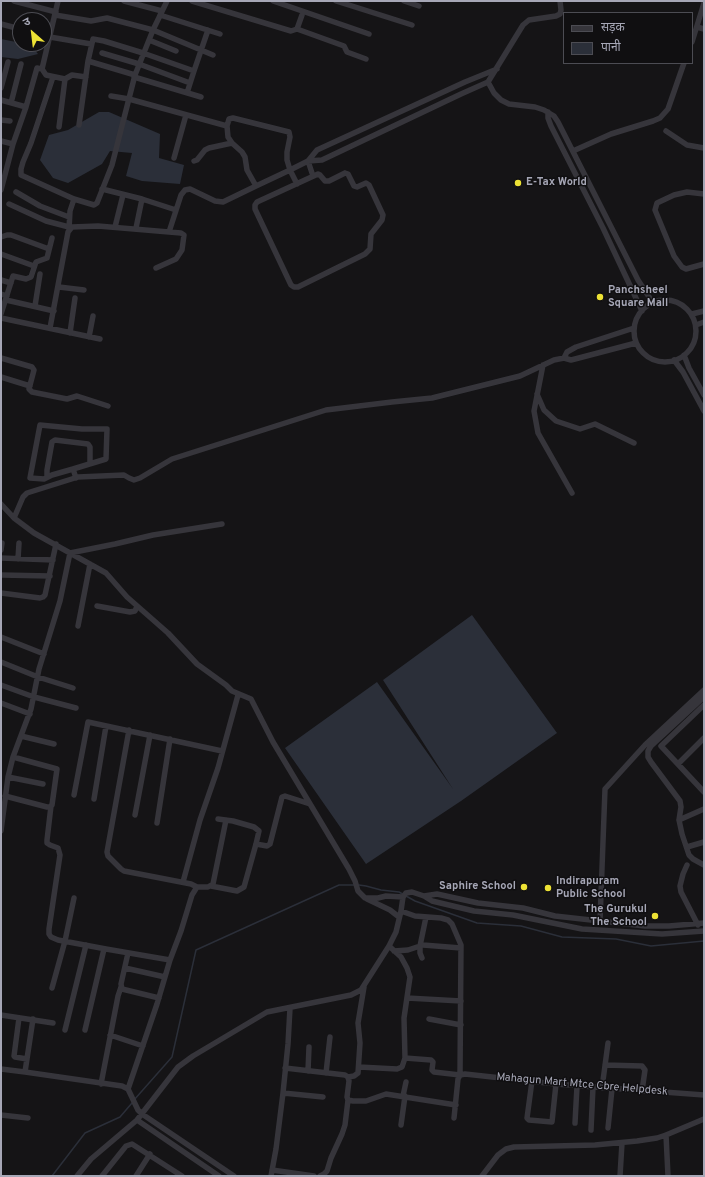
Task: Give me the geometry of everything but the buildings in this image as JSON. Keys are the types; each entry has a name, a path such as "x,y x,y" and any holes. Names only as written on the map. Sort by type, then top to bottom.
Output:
{"street":[{"path":"14,1 55,13 91,21 108,18 152,30 213,55"},
{"path":"52,22 58,1"},
{"path":"124,1 220,34"},
{"path":"53,77 21,172 23,176 74,199 94,205 97,203 114,158 134,76 152,30 167,1"},
{"path":"192,1 291,31 297,29 344,46 347,52 366,59"},
{"path":"273,1 368,34"},
{"path":"336,1 412,24"},
{"path":"404,1 419,6"},
{"path":"169,232 176,210 185,190 190,189 215,201 223,202 308,161 322,160 488,82 523,25 529,20 556,16 560,14 560,1"},
{"path":"693,39 704,3"},
{"path":"297,29 302,15"},
{"path":"1,24 12,27"},
{"path":"697,27 704,28"},
{"path":"187,93 208,30"},
{"path":"52,38 91,44"},
{"path":"79,125 88,61 92,40 94,39 143,53 194,71"},
{"path":"149,40 176,52"},
{"path":"45,52 42,69 46,75 65,79 72,74 86,77"},
{"path":"102,53 139,64 190,83"},
{"path":"88,61 200,97"},
{"path":"1,88 8,62"},
{"path":"11,103 21,64"},
{"path":"573,151 611,134 660,118 668,109 684,64"},
{"path":"1,190 3,170 26,107 37,68 42,69"},
{"path":"308,161 317,150 465,82 497,69"},
{"path":"59,127 65,79"},
{"path":"488,82 494,93 501,100 509,104 536,107 554,116 638,280 653,303"},
{"path":"111,96 129,99 227,126"},
{"path":"1,100 26,107"},
{"path":"548,112 548,118 551,126 603,228 642,311"},
{"path":"174,158 186,115"},
{"path":"256,186 247,170 245,157 228,137 227,126 229,119 233,118 289,132 290,137 287,160 297,184"},
{"path":"1,120 10,122"},
{"path":"666,130 687,145 704,148"},
{"path":"1,141 13,144"},
{"path":"194,161 197,160 205,150 209,148 232,143"},
{"path":"569,160 576,157"},
{"path":"308,161 313,176"},
{"path":"346,173 354,186 357,187 368,184 383,215 382,220 371,234 370,249 368,252 298,287 294,287 291,285 255,209 255,205 257,202 313,176 319,174 325,181 329,181 346,173"},
{"path":"102,189 142,199 176,210"},
{"path":"16,192 40,206 69,216"},
{"path":"704,194 687,192 674,195 657,203 655,210 674,256 682,268 686,269 704,264"},
{"path":"115,227 123,194"},
{"path":"50,328 59,287 69,228 69,216 74,199"},
{"path":"136,228 142,199"},
{"path":"9,204 46,221 69,228 77,226 136,228 181,233 184,235 182,250 176,259 156,268"},
{"path":"1,237 11,235 49,249"},
{"path":"1,314 4,297 13,276 29,278 37,260 44,260 47,258 52,238"},
{"path":"1,254 34,266"},
{"path":"35,306 40,274"},
{"path":"1,280 10,283"},
{"path":"630,284 638,280"},
{"path":"59,287 84,290"},
{"path":"4,297 54,310"},
{"path":"70,333 75,298"},
{"path":"660,300 675,301 681,304 692,314 696,325 695,340 689,351 684,355 667,362 652,359 640,350 636,342 634,328 642,311 660,300"},
{"path":"692,314 704,311"},
{"path":"89,337 93,316"},
{"path":"1,318 100,339"},
{"path":"696,325 704,322"},
{"path":"564,358 567,352 576,347 634,328"},
{"path":"14,518 25,494 76,478 124,475 134,480 172,459 326,410 432,398 520,376 554,360 564,358 571,360 636,342"},
{"path":"684,355 689,368 704,395"},
{"path":"1,358 32,366 34,370 29,388 32,392 67,399 77,396 108,406"},
{"path":"674,360 683,372 704,411"},
{"path":"543,365 534,411 538,433 572,493"},
{"path":"1,377 30,386"},
{"path":"537,394 544,410 556,421 580,429 595,424 634,443"},
{"path":"40,425 82,429 106,429 106,459 90,464 52,475 44,479 30,478 40,425"},
{"path":"48,477 47,470 52,442 55,440 88,444 90,464"},
{"path":"74,469 76,478"},
{"path":"1,504 14,518 34,533 106,573 137,606 168,633 197,664 238,695 251,699 264,725 356,884 358,891 365,898 390,910 399,918"},
{"path":"70,553 153,535 222,524"},
{"path":"1,550 2,543"},
{"path":"18,559 19,543"},
{"path":"1,593 40,598 43,597 45,595 50,576 56,544"},
{"path":"1,831 8,777 13,757 30,714 44,654 60,601 70,553"},
{"path":"1,558 53,560"},
{"path":"78,626 90,564"},
{"path":"1,575 50,576"},
{"path":"97,606 133,612 137,606"},
{"path":"1,637 44,654"},
{"path":"1,662 38,677 73,688"},
{"path":"1,685 34,697 76,708"},
{"path":"600,921 605,789 645,745 704,690"},
{"path":"183,882 238,695"},
{"path":"704,698 651,746 648,751 648,757 651,762 680,801 681,807 679,820 682,834 690,855 693,859 704,865"},
{"path":"1,703 30,714"},
{"path":"704,706 661,746 704,792"},
{"path":"74,795 88,722 222,751"},
{"path":"94,799 106,726"},
{"path":"129,730 107,852 108,856 121,870 183,882 197,887 211,886 237,891 242,889 244,887 256,844 257,828 233,821 218,819"},
{"path":"135,814 150,735"},
{"path":"21,736 54,744"},
{"path":"678,764 704,738"},
{"path":"157,823 170,739"},
{"path":"13,757 57,770 47,840 50,845 58,848 60,855 49,934 51,937 86,946 170,960"},
{"path":"8,777 43,784"},
{"path":"5,796 47,807 51,806"},
{"path":"256,844 267,846 270,844 282,797 285,796 310,804"},
{"path":"679,820 704,809"},
{"path":"211,886 214,881 226,820"},
{"path":"687,847 704,842"},
{"path":"365,898 404,895 412,892 424,896 432,901 459,908 513,915 582,929 662,934 702,932 701,923 681,892 680,886 682,874 687,865"},
{"path":"129,1091 170,960 192,895 197,887"},
{"path":"424,896 437,894 478,903 518,907 555,916 645,926 669,926 701,923"},
{"path":"77,1176 91,1158 137,1120 178,1067 185,1061 260,1016 275,1010 351,995 359,992 364,987 396,932 404,895"},
{"path":"52,988 65,941 74,898"},
{"path":"401,911 415,916 442,918 452,924 462,948 460,1075 458,1080 454,1118"},
{"path":"422,958 420,953 426,917"},
{"path":"394,951 408,950 422,945 462,948"},
{"path":"65,1030 86,946"},
{"path":"359,1067 397,1069 402,1067 405,1058 404,1018 410,983 410,974 401,957 389,946"},
{"path":"85,1030 104,949"},
{"path":"102,1084 110,1035 128,953"},
{"path":"125,968 165,977"},
{"path":"121,987 124,990 159,998"},
{"path":"285,1068 339,1074 348,1077 358,1073 360,1043 358,1023 364,987"},
{"path":"407,998 461,1001"},
{"path":"290,1008 276,1149 271,1173 314,1176"},
{"path":"1,1015 53,1023"},
{"path":"19,1018 14,1056 27,1059"},
{"path":"25,1072 33,1019"},
{"path":"429,1019 461,1025"},
{"path":"110,1035 143,1046"},
{"path":"326,1073 330,1037"},
{"path":"602,1088 608,1043"},
{"path":"308,1071 309,1048"},
{"name":"Mahagun Mart Mtce Cbre Helpdesk","path":"405,1058 431,1060 432,1070 434,1072 612,1089 704,1095"},
{"path":"605,1065 642,1066 645,1070 642,1091"},
{"path":"1,1069 122,1086 129,1091 138,1110 142,1114 234,1176"},
{"path":"320,1176 326,1171 345,1125 348,1100 348,1077"},
{"path":"401,1125 406,1082"},
{"path":"532,1082 527,1118 529,1120 552,1122 556,1084"},
{"path":"574,1123 577,1086"},
{"path":"591,1130 593,1087"},
{"path":"608,1128 612,1089"},
{"path":"282,1093 323,1097"},
{"path":"348,1100 366,1101 386,1094 456,1105"},
{"path":"1,1115 28,1118"},
{"path":"482,1176 498,1155 506,1149 514,1147 622,1143 657,1138 704,1119"},
{"path":"137,1120 219,1176"},
{"path":"666,1135 668,1176"},
{"path":"620,1176 622,1143"},
{"path":"102,1176 129,1144 135,1144 182,1176"},
{"path":"136,1176 150,1154"}],"water":[{"path":"1,39 12,41 12,52 36,52 38,54 18,59 1,57"},
{"path":"99,112 109,112 160,134 159,158 184,165 180,184 142,181 126,176 132,153 110,151 102,164 68,183 53,178 40,160 49,135 68,130"},
{"path":"472,615 557,733 461,801 366,864 285,748 377,682 453,789 383,680"}],"waterway":[{"path":"134,1100 172,1057 196,950 339,885 355,885"},
{"path":"359,885 399,892 415,901 477,923 521,926 562,937 616,939 651,946 704,941"},
{"path":"52,1176 85,1133 120,1117 132,1103"}],"place":[{"name":"E-Tax World","path":"518,183"},
{"name":"Panchsheel Square Mall","path":"600,297"},
{"name":"Saphire School","path":"524,887"},
{"name":"Indirapuram Public School","path":"548,888"},
{"name":"The Gurukul The School","path":"655,916"}]}
